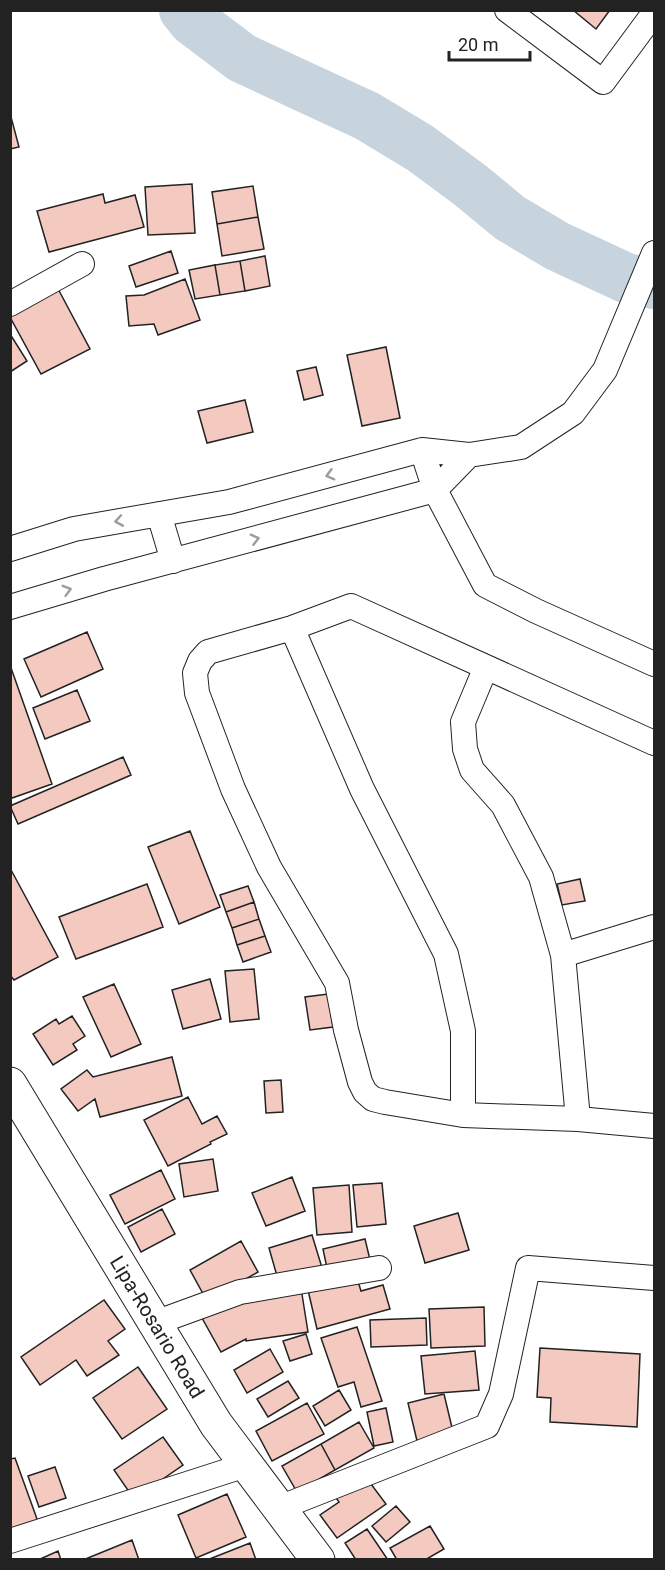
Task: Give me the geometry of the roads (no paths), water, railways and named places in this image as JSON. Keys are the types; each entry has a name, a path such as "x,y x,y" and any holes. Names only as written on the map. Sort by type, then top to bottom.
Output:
{"main road":[{"name":"Lipa-Rosario Road","path":"10,1084 216,1424 318,1560"}],"street":[{"path":"507,10 603,82 654,13"},
{"path":"10,549 74,529 229,502 422,450 469,455 521,447 573,413 605,369 654,253"},
{"path":"10,304 82,264"},
{"path":"422,450 435,489 485,585 536,611 654,664"},
{"path":"10,607 435,489 469,455"},
{"path":"159,514 173,561"},
{"path":"654,743 351,606 292,628 208,652 200,661 195,673 197,693 233,789 269,867 337,984 346,1030 360,1082 365,1092 374,1099 385,1102 463,1115 578,1119 654,1126"},
{"path":"292,628 362,789 446,954 463,1031 463,1115"},
{"path":"486,667 463,722 465,749 472,770 502,805 541,877 562,955 578,1119"},
{"path":"562,955 654,927"},
{"path":"155,1323 240,1292 380,1268"},
{"path":"279,1508 487,1426 501,1394 528,1268 654,1278"},
{"path":"10,1541 246,1465"}],"waterway":[{"path":"184,10 193,21 242,58 367,116 420,148 510,218 557,246 626,278 654,284"}]}
